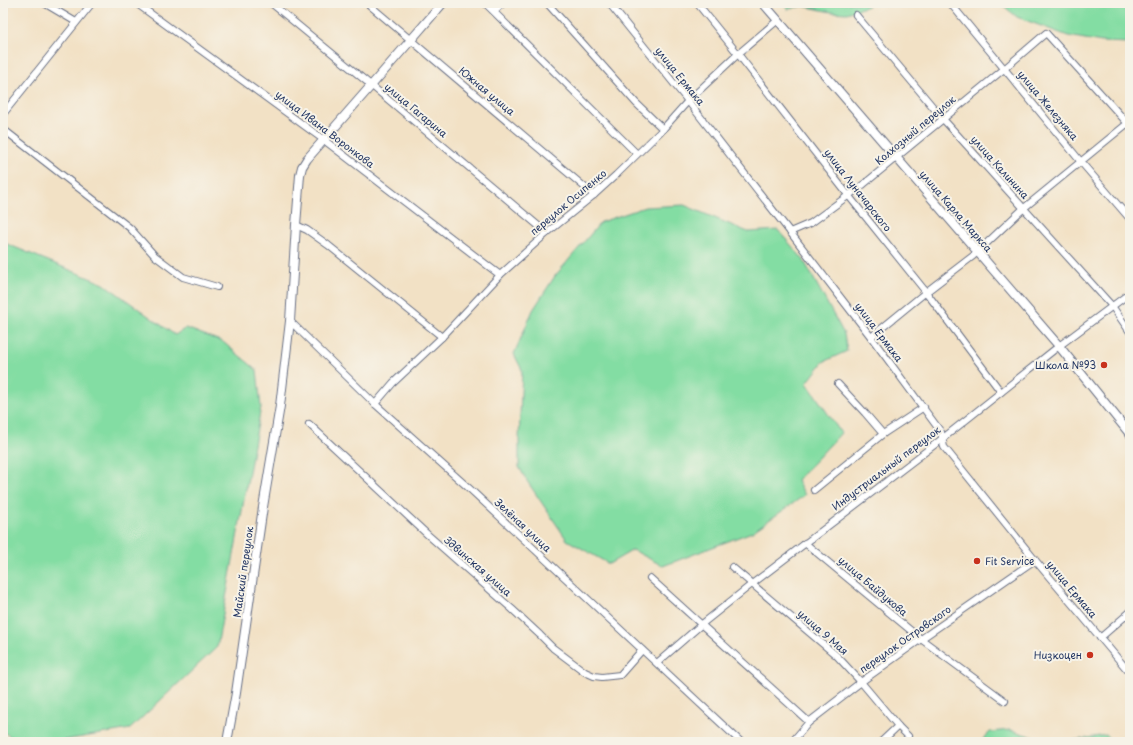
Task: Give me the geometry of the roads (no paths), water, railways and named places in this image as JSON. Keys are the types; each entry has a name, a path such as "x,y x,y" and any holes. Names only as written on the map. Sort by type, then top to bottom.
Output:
{"main road":[{"path":"372,86 443,3"},
{"name":"улица Карла Маркса","path":"763,3 1059,346 1130,434"},
{"name":"Майский переулок","path":"227,742 236,693 263,508 280,406 290,321 300,175 302,167 307,159 372,86"}],"street":[{"path":"44,3 76,22"},
{"path":"3,114 92,3"},
{"name":"улица Ивана Воронкова","path":"136,3 324,140 500,275"},
{"name":"улица Гагарина","path":"271,3 547,233"},
{"name":"Южная улица","path":"367,3 594,195"},
{"path":"485,3 637,154"},
{"path":"494,11 503,3"},
{"path":"547,3 636,103 663,128"},
{"name":"улица Ермака","path":"609,3 688,101 924,407 942,432 944,447 1035,560 1130,673"},
{"name":"улица Луначарского","path":"697,3 926,292 1001,392"},
{"name":"улица Железняка","path":"951,4 1130,219"},
{"name":"улица Калинина","path":"856,15 943,119 1112,306 1130,332"},
{"name":"переулок Осипенко","path":"375,404 393,383 442,337 500,275 547,233 594,195 663,128 688,101 738,54 778,20"},
{"name":"Колхозный переулок","path":"790,232 811,223 864,184 1046,33 1129,124"},
{"path":"871,337 978,252 1024,208 1129,124"},
{"path":"3,129 130,228 155,256 183,276 217,287"},
{"path":"296,225 307,230 328,245 442,337"},
{"name":"Индустриальный переулок","path":"657,663 702,624 752,584 942,439 1059,346 1130,293"},
{"name":"Зелёная улица","path":"290,321 375,404 471,490 742,742"},
{"path":"838,384 883,434"},
{"path":"814,490 883,434 924,407"},
{"name":"Здвинская улица","path":"309,424 428,535 512,609 553,648 585,672 594,676 602,677 620,675 642,650"},
{"name":"улица Байдукова","path":"805,543 921,639 1005,701"},
{"name":"переулок Островского","path":"792,742 808,722 921,639 1035,560"},
{"name":"улица 9 Мая","path":"732,567 837,656 862,682 908,736"},
{"path":"650,578 808,722"},
{"path":"1100,638 1130,612"},
{"path":"881,742 898,726"}],"place":[{"name":"Школа №93","path":"1104,365"},
{"name":"Fit Service","path":"977,561"},
{"name":"Низкоцен","path":"1090,655"}]}
